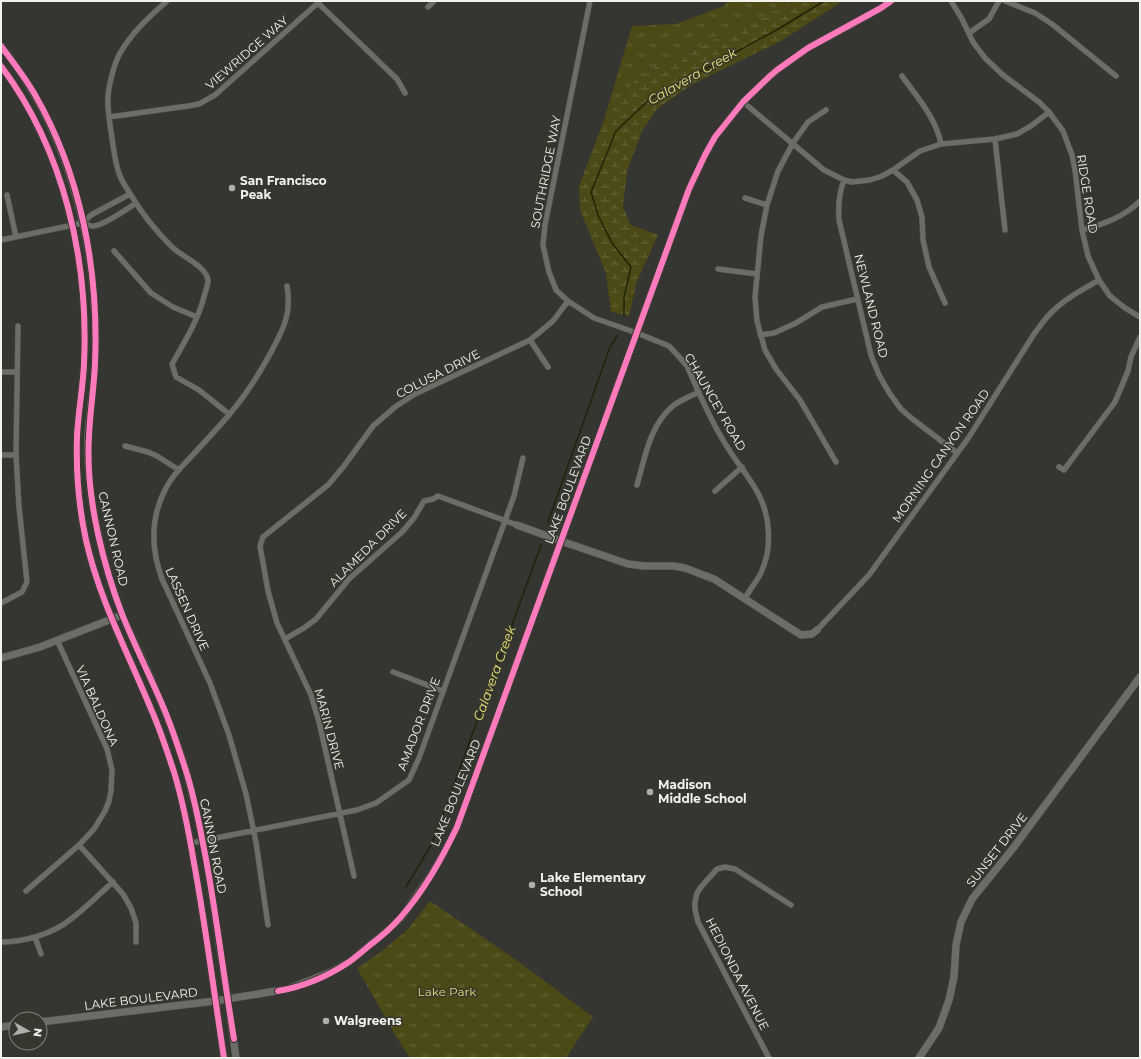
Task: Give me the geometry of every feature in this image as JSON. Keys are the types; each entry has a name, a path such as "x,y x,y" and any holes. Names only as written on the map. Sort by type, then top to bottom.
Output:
{"main road":[{"name":"LAKE BOULEVARD","path":"48,1021 215,1001 288,989 316,979 346,963 401,918 440,862 457,828 689,190 705,155 715,137 743,102 777,70 808,48 891,1"},
{"name":"CANNON ROAD","path":"1,46 18,68 48,119 71,176 83,223 93,280 96,323 95,366 88,438 90,493 98,535 109,579 122,615 155,687 186,770 202,840 213,898 236,1058"},
{"name":"CANNON ROAD","path":"1,66 23,98 46,144 60,181 72,226 81,281 85,324 84,365 77,437 77,466 79,494 86,540 98,582 112,619 155,719 182,802 201,900 224,1058"},
{"name":"ALAMEDA DRIVE","path":"517,525 628,564 644,566 674,566 685,568 714,579 801,635 812,634 817,630"},
{"path":"1,658 40,647 122,615"},
{"name":"SUNSET DRIVE","path":"920,1058 939,1028 949,1000 954,977 956,945 961,922 972,899 1014,847 1140,676"}],"street":[{"path":"167,1 129,37 114,66 108,95 109,117 115,158 119,175 154,229 174,248 204,270 208,280 204,298 190,332 172,364 176,377 199,390 229,414"},
{"path":"428,7 434,1"},
{"name":"SOUTHRIDGE WAY","path":"590,1 546,217 543,245 548,272 556,290 568,301 594,318 604,321"},
{"name":"RIDGE ROAD","path":"951,1 973,42 985,58 1003,75 1039,102 1049,112 1063,131 1072,155 1082,230 1088,256 1099,280 1110,296 1125,308 1140,317"},
{"path":"969,34 989,19 999,1"},
{"path":"1005,1 1035,13 1052,24 1116,76"},
{"path":"319,2 398,79 405,93"},
{"name":"VIEWRIDGE WAY","path":"109,117 199,104 215,95 319,2"},
{"path":"902,76 930,114 941,144"},
{"path":"743,102 793,142 824,170 844,180 852,182 870,180 882,176 920,151 941,144 995,139 1017,134 1031,126 1049,112"},
{"path":"826,110 808,122 793,142 778,171 767,205 760,236 755,297 757,322 765,350 776,369 800,400 836,462"},
{"path":"995,139 1005,230"},
{"path":"893,170 907,182 917,200 922,216 923,240 929,267 945,303"},
{"name":"NEWLAND ROAD","path":"844,180 839,202 839,220 871,355 890,394 901,409 957,453"},
{"path":"1,240 83,223 91,215 130,194"},
{"path":"7,195 16,237"},
{"path":"744,198 767,205"},
{"path":"1082,230 1101,225 1119,217 1140,201"},
{"path":"83,223 93,226 100,224 117,216 136,203"},
{"path":"114,251 151,293 173,307 197,317"},
{"path":"718,270 757,274"},
{"name":"MORNING CANYON ROAD","path":"817,630 869,575 969,437 1043,322 1055,309 1072,296 1099,280"},
{"name":"LASSEN DRIVE","path":"268,925 256,842 246,794 229,735 210,683 157,567 153,544 153,533 157,511 166,488 179,470 229,414 257,377 282,333 287,316 289,297 287,286"},
{"path":"760,334 774,333 796,323 822,307 857,299"},
{"name":"COLUSA DRIVE","path":"260,546 263,537 328,485 374,426 395,407 415,394 530,340 553,321 568,301"},
{"name":"CHAUNCEY ROAD","path":"604,321 669,346 681,359 686,366 712,421 726,446 756,488 767,516 768,540 766,560 760,575 745,598"},
{"path":"1,603 22,592 27,582 19,507 16,455 18,326"},
{"path":"1059,467 1064,470 1115,402 1128,371 1131,356 1140,337"},
{"path":"530,340 548,368"},
{"path":"1,372 17,372"},
{"path":"637,485 651,437 658,424 665,414 675,405 699,392"},
{"path":"125,446 157,456 179,470"},
{"path":"1,455 16,455"},
{"name":"AMADOR DRIVE","path":"191,843 357,810 376,803 409,780 419,758 514,496 523,458"},
{"path":"714,491 742,467"},
{"name":"ALAMEDA DRIVE","path":"285,639 316,619 349,579 402,532 414,518 424,501 433,500 438,496 517,525"},
{"name":"MARIN DRIVE","path":"260,546 268,591 278,623 311,695 319,722 354,876"},
{"name":"VIA BALDONA","path":"26,891 79,845 94,829 105,811 111,791 112,770 107,749 57,640"},
{"path":"393,672 443,691"},
{"path":"79,845 123,894 131,908 136,923 136,942"},
{"name":"HEDIONDA AVENUE","path":"769,1058 698,922 695,902 697,893 701,887 717,869 725,866 735,868 791,905"},
{"path":"1,942 13,942 35,937 56,929 70,920 113,882"},
{"path":"35,937 40,954"}],"green space":[{"path":"728,1 796,1 639,75 603,123 632,26 676,24 724,6"},
{"path":"796,1 843,1 781,41 693,84 658,108 642,131 627,171 623,208 631,225 658,235 637,281 629,316 611,312 606,273 580,210 579,186 603,123 639,75"},
{"name":"Lake Park","path":"430,901 519,962 593,1017 566,1058 410,1058 357,968 378,954 407,930"}],"waterway":[{"name":"Calavera Creek","path":"624,315 624,297 631,267 612,243 598,215 591,192 616,131 650,99 780,28 824,1"},
{"name":"Calavera Creek","path":"548,522 610,347 617,336"},
{"name":"Calavera Creek","path":"406,887 431,845 441,820 541,545"}],"cycle path":[{"path":"278,991 305,984 332,972 352,960 386,932 409,908 417,897 432,875 451,839 457,827 689,189 715,137 743,102 777,70 808,48 891,1"},
{"path":"1,46 34,93 50,124 64,156 84,224 94,293 95,328 95,363 89,448 90,485 100,544 118,604 168,720 192,790 210,882 234,1039"},
{"path":"1,66 23,99 41,133 56,170 68,208 77,246 82,285 84,325 84,364 77,449 78,488 86,540 106,605 157,724 177,783 188,829 198,887 224,1058"}],"place":[{"name":"San Francisco Peak","path":"232,188"},
{"name":"Madison Middle School","path":"650,792"},
{"name":"Lake Elementary School","path":"532,885"},
{"name":"Walgreens","path":"326,1021"}]}
